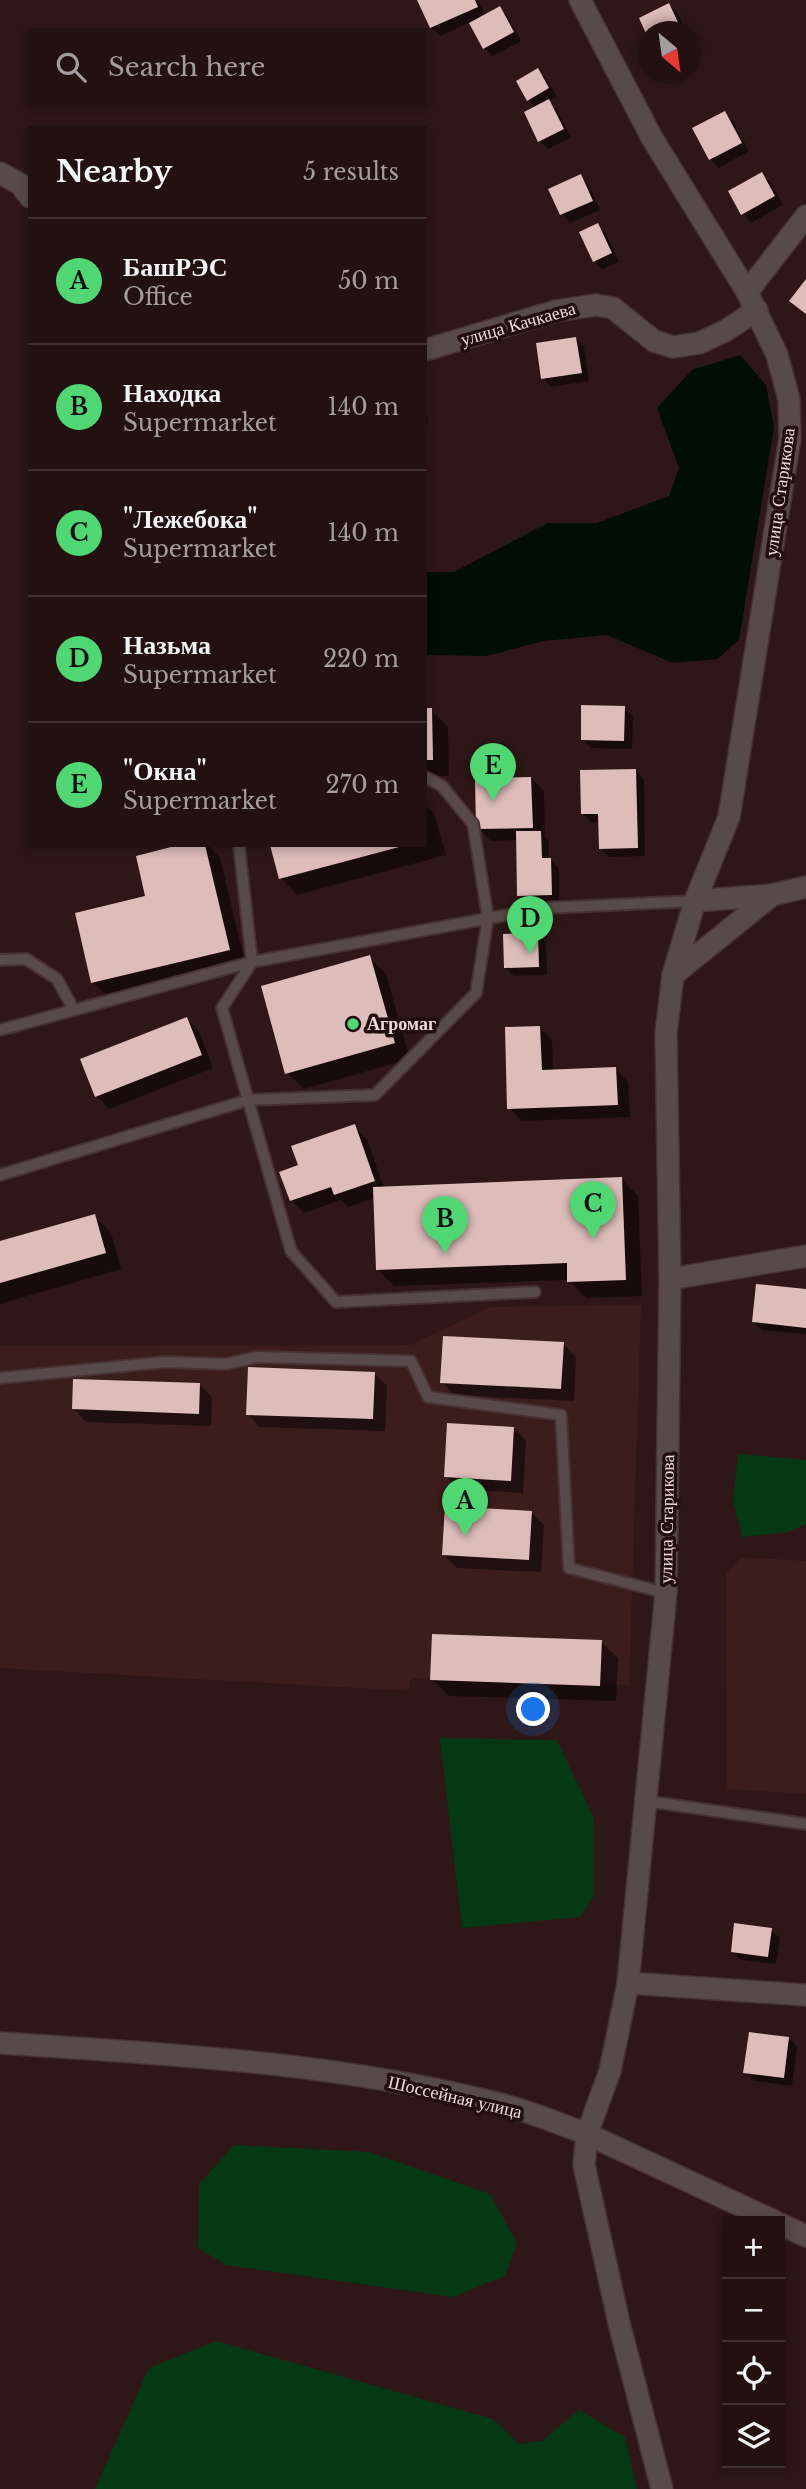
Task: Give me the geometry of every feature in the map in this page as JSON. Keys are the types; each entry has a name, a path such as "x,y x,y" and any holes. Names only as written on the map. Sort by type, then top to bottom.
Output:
{"street":[{"name":"улица Старикова","path":"580,0 652,138 752,301 777,355 789,399 790,438 729,817 695,901 673,975 666,1033 670,1279 666,1593 628,1983 610,2071 587,2134"},
{"path":"0,173 20,184 28,194"},
{"name":"улица Качкаева","path":"427,349 556,311 596,305 613,308 654,341 673,347 699,343 725,331 752,301 806,216"},
{"path":"695,901 772,895 806,887"},
{"path":"673,975 772,895"},
{"path":"670,1279 806,1256"},
{"path":"628,1983 806,1995"},
{"name":"Шоссейная улица","path":"0,2043 229,2058 320,2068 498,2103 587,2134 763,2216"},
{"path":"587,2134 584,2165 592,2206 662,2489"},
{"path":"785,2226 806,2236"}],"lane":[{"path":"0,1175 248,1100 375,1095 476,993 488,918 473,824 442,786 427,778"},
{"path":"239,847 253,962 222,1007 291,1251 336,1301 535,1292"},
{"path":"0,1030 253,962 488,918 545,908 695,901"},
{"path":"0,960 26,959 57,979 74,1010"},
{"path":"0,1378 165,1362 226,1364 257,1357 411,1362 428,1397 561,1415 569,1567 666,1593"},
{"path":"646,1801 806,1824"}],"shaded area":[{"path":"740,355 766,385 774,427 739,640 717,659 673,663 607,635 543,641 487,656 427,655 427,572 454,572 548,523 597,523 669,496 679,468 657,408 692,370"},
{"path":"641,1305 629,1685 411,1678 409,1691 0,1668 0,1346 410,1345 491,1307"},
{"path":"742,1557 806,1561 806,1794 727,1789 726,1574"}],"green space":[{"path":"738,1454 806,1460 806,1524 788,1532 742,1537 733,1501"},
{"path":"440,1738 557,1740 594,1818 594,1896 580,1917 462,1928"},
{"path":"234,2145 369,2152 490,2194 517,2243 505,2276 453,2297 226,2265 198,2248 199,2184"},
{"path":"216,2341 493,2419 519,2444 542,2441 579,2410 625,2437 637,2489 95,2489 149,2368"}],"building":[{"path":"417,0 475,0 478,7 430,28"},
{"path":"669,3 677,21 640,21 639,18"},
{"path":"500,6 514,32 483,49 469,23"},
{"path":"538,68 549,88 527,101 516,81"},
{"path":"549,99 564,129 538,142 524,112"},
{"path":"725,111 742,143 709,160 692,128"},
{"path":"762,172 775,196 741,215 728,191"},
{"path":"581,174 593,201 560,215 548,189"},
{"path":"598,223 612,253 593,262 579,232"},
{"path":"806,279 806,314 789,301"},
{"path":"576,337 582,373 541,379 536,343"},
{"path":"581,705 625,706 624,741 581,740"},
{"path":"427,708 432,708 433,760 427,760"},
{"path":"636,769 638,848 599,849 598,814 581,814 580,770"},
{"path":"531,777 533,828 476,829 475,778"},
{"path":"516,831 541,831 542,858 551,858 552,895 517,896"},
{"path":"171,847 205,847 230,950 91,983 75,913 145,896 136,856"},
{"path":"271,847 399,847 279,879"},
{"path":"538,933 539,967 504,968 503,934"},
{"path":"370,955 395,1043 285,1074 261,986"},
{"path":"187,1017 202,1055 95,1097 80,1059"},
{"path":"540,1026 542,1070 616,1067 618,1105 507,1109 505,1027"},
{"path":"355,1124 375,1181 334,1195 331,1187 290,1201 279,1172 298,1165 291,1146"},
{"path":"622,1177 626,1280 567,1282 567,1263 376,1270 373,1187"},
{"path":"95,1214 106,1253 0,1283 0,1241"},
{"path":"756,1284 806,1289 806,1328 752,1322"},
{"path":"443,1336 564,1342 561,1389 440,1383"},
{"path":"248,1367 375,1372 373,1419 246,1415"},
{"path":"73,1379 200,1383 199,1414 72,1409"},
{"path":"447,1423 514,1427 511,1481 444,1477"},
{"path":"445,1506 532,1511 529,1560 442,1555"},
{"path":"432,1634 602,1640 600,1686 430,1680"},
{"path":"734,1923 772,1928 768,1957 731,1952"},
{"path":"749,2032 789,2037 784,2078 743,2073"}],"place":[{"name":"\"Окна\"","path":"493,801"},
{"name":"Назьма","path":"530,954"},
{"name":"Агромаг","path":"353,1024"},
{"name":"\"Лежебока\"","path":"593,1239"},
{"name":"Находка","path":"445,1254"},
{"name":"БашРЭС","path":"465,1536"}]}
